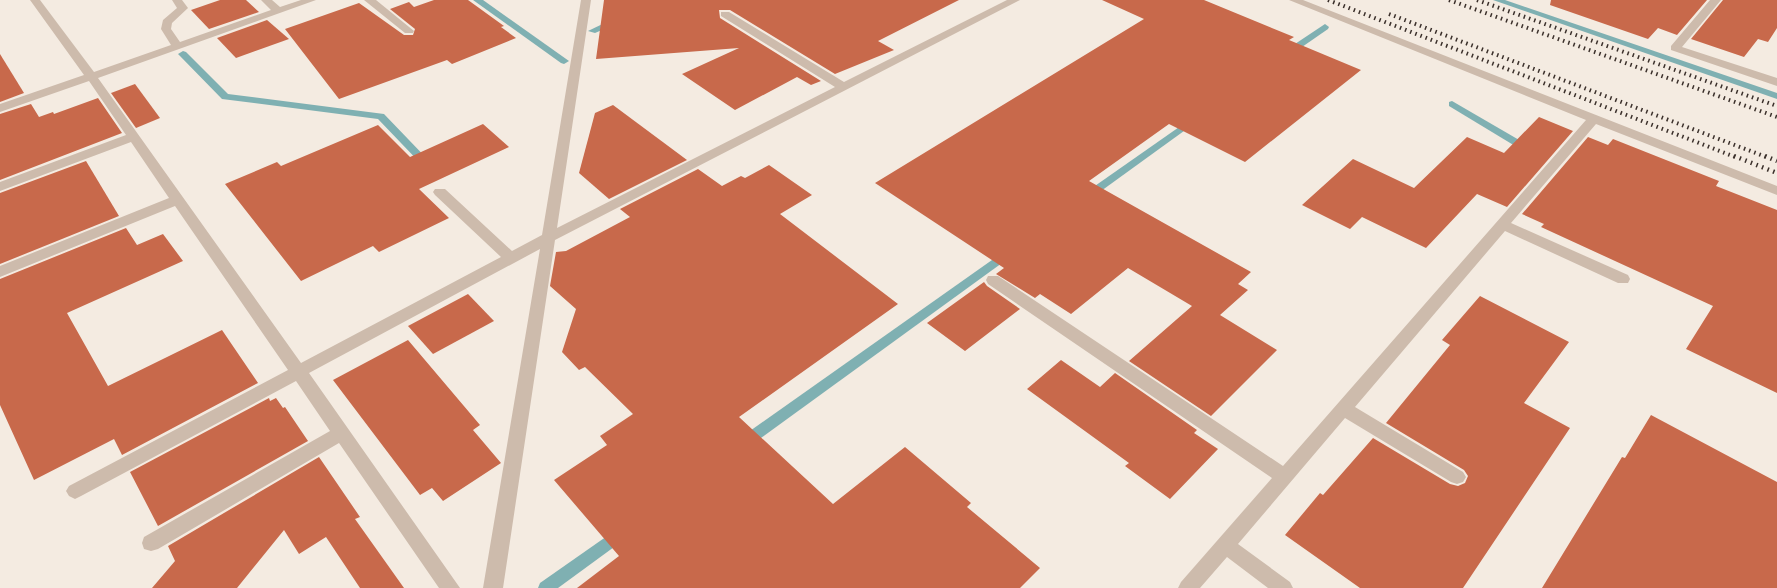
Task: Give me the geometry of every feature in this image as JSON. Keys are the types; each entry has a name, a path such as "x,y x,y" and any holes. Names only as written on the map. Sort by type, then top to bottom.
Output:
{"street":[{"path":"35,0 91,76 450,588"},
{"path":"177,0 183,8 167,22 166,29 177,46"},
{"path":"266,0 278,11"},
{"path":"0,108 311,0"},
{"path":"369,0 409,31"},
{"path":"493,588 586,0"},
{"path":"1294,0 1777,191"},
{"path":"1716,0 1675,48 1777,82"},
{"path":"75,491 548,238 844,87 1004,2"},
{"path":"725,14 844,87"},
{"path":"1188,588 1593,118"},
{"path":"0,187 133,137"},
{"path":"440,192 511,258"},
{"path":"0,272 177,200"},
{"path":"1502,224 1623,279"},
{"path":"993,280 1284,476"},
{"path":"1343,408 1457,477"},
{"path":"151,543 341,433"},
{"path":"1225,545 1283,588"}],"building":[{"path":"220,0 246,0 259,12 209,29 191,10"},
{"path":"434,0 468,0 504,26 501,27 516,38 452,64 447,60 339,99 285,29 359,3 404,35 413,35 415,29 390,9 409,2 414,7"},
{"path":"604,0 959,0 878,41 894,50 835,74 730,10 719,10 720,18 821,81 811,85 797,77 735,110 682,74 739,48 596,59"},
{"path":"1102,0 1204,0 1294,37 1289,40 1361,70 1245,162 1169,124 1089,181 1251,272 1238,284 1248,290 1220,315 1277,350 1211,416 1129,361 1192,306 1128,268 1071,314 1040,294 1035,298 996,274 1004,268 875,183 1144,19"},
{"path":"1551,0 1707,0 1677,35 1658,28 1648,39 1550,5"},
{"path":"1723,0 1777,0 1777,28 1768,42 1758,39 1744,57 1691,39"},
{"path":"267,20 289,39 236,58 217,38"},
{"path":"0,54 24,93 0,102"},
{"path":"135,84 160,118 136,128 111,93"},
{"path":"98,98 122,133 0,180 0,114 31,104 39,117"},
{"path":"613,105 687,160 609,199 579,173 595,113"},
{"path":"1539,117 1573,131 1507,207 1477,194 1426,248 1362,217 1350,229 1302,205 1353,159 1414,188 1467,137 1504,153"},
{"path":"483,124 509,147 419,189 449,218 379,252 373,246 301,281 225,184 277,162 281,166 378,125 410,157"},
{"path":"1588,137 1608,145 1613,139 1719,181 1716,186 1777,210 1777,393 1686,349 1713,306 1541,227 1544,224 1522,214"},
{"path":"86,161 119,216 0,264 0,193"},
{"path":"769,165 812,195 780,214 898,304 739,417 833,504 905,447 971,503 967,507 1040,568 1020,588 577,588 619,556 554,480 607,445 600,436 633,414 585,367 579,370 562,352 576,309 550,286 556,252 566,251 630,217 620,209 698,169 722,186 741,176 745,178"},
{"path":"126,228 137,245 163,234 183,261 67,313 108,386 222,330 258,383 122,455 114,439 34,480 0,405 0,279"},
{"path":"984,282 1020,309 965,351 927,323"},
{"path":"468,294 494,321 433,354 408,326"},
{"path":"1480,296 1569,342 1524,403 1570,428 1463,588 1360,588 1285,535 1320,493 1323,495 1373,438 1450,484 1458,486 1465,483 1468,476 1464,470 1386,423 1450,345 1442,340"},
{"path":"408,340 480,425 473,430 501,463 443,501 432,488 420,495 333,380"},
{"path":"1061,360 1100,387 1115,373 1197,430 1194,433 1218,449 1170,499 1125,466 1129,463 1027,389"},
{"path":"269,398 270,401 276,398 283,408 285,407 308,441 158,526 130,472"},
{"path":"1651,415 1777,482 1777,588 1542,588 1622,457 1625,458"},
{"path":"319,457 360,517 355,519 404,588 360,588 326,537 299,554 284,530 237,588 152,588 175,561 168,546"}],"waterway":[{"path":"477,0 564,61"},
{"path":"1497,0 1777,96"},
{"path":"592,31 613,22"},
{"path":"1286,54 1325,27"},
{"path":"183,54 225,97 381,116 428,165"},
{"path":"1452,104 1529,150"},
{"path":"1086,197 1192,121"},
{"path":"745,442 1009,252"},
{"path":"546,588 620,534"}],"railway":[{"path":"1328,0 1738,158"},
{"path":"1449,0 1777,117"},
{"path":"1477,0 1777,106"},
{"path":"1389,14 1769,158"},
{"path":"1734,156 1777,173"},
{"path":"1765,156 1777,161"}]}
